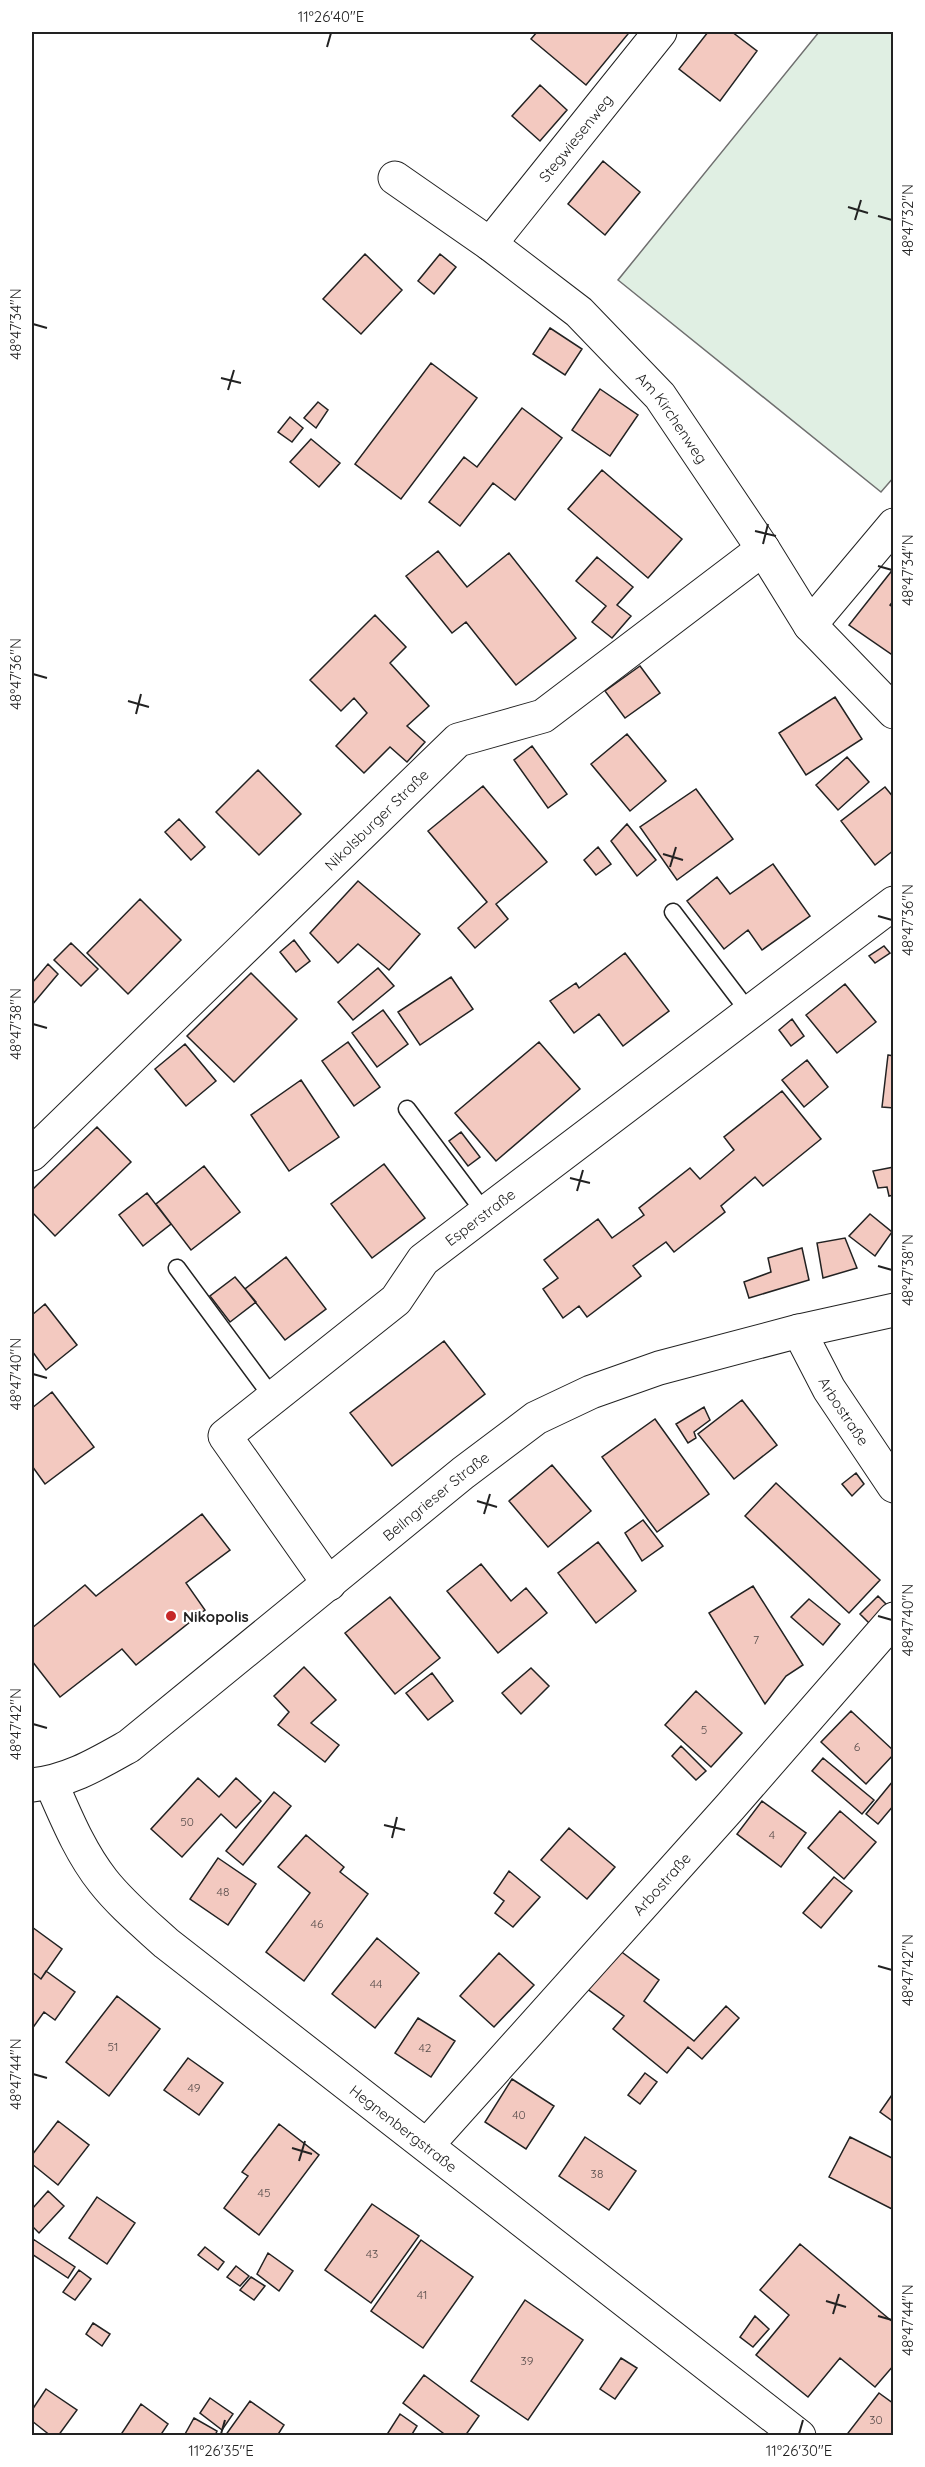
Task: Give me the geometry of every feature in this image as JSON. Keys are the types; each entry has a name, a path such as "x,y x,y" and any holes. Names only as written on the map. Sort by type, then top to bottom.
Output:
{"street":[{"name":"Stegwiesenweg","path":"490,244 660,32"},
{"name":"Am Kirchenweg","path":"395,178 490,244 579,312 660,396 763,549 810,625 894,712"},
{"path":"810,625 894,525"},
{"name":"Nikolsburger Straße","path":"32,1154 458,740 543,716 763,549"},
{"name":"Esperstraße","path":"329,1584 225,1436 396,1300 423,1260 894,903"},
{"name":"Beilngrieser Straße","path":"41,1784 85,1772 129,1746 462,1473 536,1418 591,1392 658,1368 799,1331 894,1310"},
{"name":"Arbostraße","path":"799,1331 829,1389 894,1486"},
{"name":"Arbostraße","path":"427,2145 730,1807 894,1619"},
{"name":"Hegnenbergstraße","path":"41,1784 103,1881 166,1943 799,2436"}],"lane":[{"path":"673,912 749,1012"},
{"path":"407,1109 485,1213"},
{"path":"177,1268 273,1398"}],"green space":[{"path":"819,32 893,32 894,477 881,492 618,280"}],"building":[{"path":"537,32 625,32 628,34 586,85 531,39"},
{"path":"708,32 732,32 757,51 720,101 679,69"},
{"path":"540,85 567,110 540,141 512,116"},
{"path":"603,161 640,192 605,235 568,204"},
{"path":"365,254 402,290 361,334 323,299"},
{"path":"440,254 456,267 434,294 418,281"},
{"path":"550,328 582,349 565,375 533,354"},
{"path":"431,363 477,398 401,499 355,464"},
{"path":"600,389 638,415 610,456 572,430"},
{"path":"318,402 328,410 316,428 304,418"},
{"path":"522,408 562,438 515,500 493,483 460,526 429,502 464,457 477,467"},
{"path":"290,417 303,428 292,442 278,432"},
{"path":"311,439 340,463 319,487 290,462"},
{"path":"602,470 682,539 648,578 568,509"},
{"path":"438,551 467,587 509,553 576,638 516,685 466,622 452,633 406,576"},
{"path":"597,557 633,587 617,605 631,616 612,638 592,622 606,606 576,581"},
{"path":"894,568 894,600 890,605 894,608 894,656 849,625"},
{"path":"375,615 406,647 390,663 429,706 407,726 425,742 407,762 390,747 364,773 336,746 367,713 354,698 341,711 310,680"},
{"path":"640,666 660,693 625,718 605,691"},
{"path":"835,697 862,739 806,775 779,733"},
{"path":"627,734 666,781 630,811 591,764"},
{"path":"532,746 567,794 548,808 514,760"},
{"path":"847,757 869,782 838,810 816,785"},
{"path":"258,770 301,814 259,855 216,812"},
{"path":"483,786 547,862 496,904 508,919 475,948 458,928 487,902 428,831"},
{"path":"885,787 894,798 894,850 875,865 841,821"},
{"path":"696,789 733,839 677,880 640,827"},
{"path":"179,819 205,847 191,860 165,832"},
{"path":"627,824 656,860 637,876 611,841"},
{"path":"598,847 611,864 596,875 584,860"},
{"path":"773,864 810,916 762,950 748,930 724,949 687,901 717,877 730,894"},
{"path":"358,881 420,934 389,970 358,944 338,963 310,933"},
{"path":"140,899 181,940 128,994 87,953"},
{"path":"294,940 310,961 296,972 280,952"},
{"path":"71,943 98,969 81,986 54,960"},
{"path":"884,946 890,953 875,963 869,956"},
{"path":"625,953 669,1011 623,1046 599,1014 574,1033 550,1001 576,983 579,988"},
{"path":"48,964 58,974 32,1005 32,983"},
{"path":"378,968 394,986 353,1020 338,1002"},
{"path":"251,973 297,1019 234,1082 187,1036"},
{"path":"451,977 473,1009 420,1045 398,1012"},
{"path":"845,984 876,1022 837,1053 806,1015"},
{"path":"383,1010 408,1044 377,1067 352,1033"},
{"path":"792,1019 804,1036 791,1046 779,1030"},
{"path":"348,1042 380,1087 354,1106 322,1061"},
{"path":"539,1042 580,1089 496,1161 455,1113"},
{"path":"185,1044 216,1081 186,1106 155,1069"},
{"path":"888,1055 894,1056 894,1108 882,1107"},
{"path":"807,1060 828,1087 804,1107 782,1080"},
{"path":"301,1080 339,1137 289,1171 251,1115"},
{"path":"782,1091 821,1139 763,1186 755,1177 721,1206 725,1212 674,1252 666,1242 633,1266 641,1276 587,1317 579,1306 563,1318 543,1289 558,1278 544,1260 598,1219 612,1238 644,1215 639,1208 690,1168 700,1179 734,1150 724,1137"},
{"path":"97,1127 131,1162 55,1236 32,1212 32,1190"},
{"path":"461,1132 480,1157 468,1166 449,1141"},
{"path":"384,1164 425,1218 372,1258 331,1204"},
{"path":"204,1166 240,1212 191,1250 156,1204"},
{"path":"894,1167 894,1195 889,1196 887,1187 878,1188 873,1171"},
{"path":"147,1193 171,1224 143,1246 119,1215"},
{"path":"870,1214 892,1232 875,1256 849,1236"},
{"path":"845,1238 857,1268 823,1278 817,1243"},
{"path":"802,1248 809,1280 749,1298 744,1282 771,1272 768,1258"},
{"path":"286,1257 326,1309 285,1340 245,1289"},
{"path":"235,1277 256,1302 230,1322 210,1296"},
{"path":"45,1304 77,1345 46,1370 32,1351 32,1315"},
{"path":"444,1341 485,1394 392,1466 350,1413"},
{"path":"52,1392 94,1447 45,1484 32,1466 32,1408"},
{"path":"742,1400 777,1445 734,1479 698,1434"},
{"path":"704,1407 710,1420 694,1432 696,1438 688,1443 676,1424"},
{"path":"655,1419 709,1494 657,1532 602,1457"},
{"path":"552,1465 591,1511 548,1547 509,1501"},
{"path":"856,1473 864,1484 852,1496 842,1484"},
{"path":"776,1483 880,1580 849,1613 745,1516"},
{"path":"202,1514 230,1550 186,1583 205,1610 136,1665 122,1649 60,1697 32,1661 32,1628 85,1585 96,1596"},
{"path":"643,1520 663,1546 642,1561 625,1533"},
{"path":"598,1542 636,1591 596,1623 558,1573"},
{"path":"481,1564 511,1601 526,1588 547,1613 498,1653 447,1591"},
{"path":"753,1586 803,1665 786,1676 765,1704 709,1613"},
{"path":"878,1596 887,1605 869,1623 860,1614"},
{"path":"390,1597 440,1658 395,1694 345,1633"},
{"path":"809,1599 840,1624 823,1645 791,1617"},
{"path":"304,1667 336,1700 311,1723 339,1745 325,1762 278,1725 289,1712 274,1696"},
{"path":"531,1668 549,1686 521,1714 502,1693"},
{"path":"432,1673 453,1701 428,1720 406,1693"},
{"path":"696,1691 742,1733 711,1767 665,1725"},
{"path":"851,1711 894,1751 894,1754 866,1784 821,1742"},
{"path":"681,1746 706,1771 696,1780 672,1756"},
{"path":"823,1758 874,1800 862,1814 812,1771"},
{"path":"198,1778 219,1797 236,1778 261,1801 236,1828 221,1814 182,1857 151,1829"},
{"path":"893,1781 894,1805 878,1824 866,1814"},
{"path":"274,1792 291,1806 243,1865 226,1851"},
{"path":"762,1801 806,1833 781,1867 737,1834"},
{"path":"840,1811 876,1842 844,1879 808,1848"},
{"path":"569,1828 615,1867 587,1899 541,1860"},
{"path":"306,1835 344,1867 340,1872 368,1894 304,1981 266,1952 310,1893 278,1867"},
{"path":"218,1858 256,1884 228,1925 190,1899"},
{"path":"509,1871 540,1897 513,1927 495,1913 504,1901 494,1893"},
{"path":"834,1877 852,1891 821,1928 803,1913"},
{"path":"32,1927 62,1949 41,1979 32,1972"},
{"path":"377,1938 419,1973 375,2028 332,1994"},
{"path":"615,1947 659,1980 644,2001 694,2041 726,2006 739,2018 702,2059 688,2047 667,2073 613,2029 624,2016 586,1988"},
{"path":"499,1953 534,1985 494,2027 460,1996"},
{"path":"46,1971 75,1992 55,2020 44,2012 32,2029 32,1972 41,1979"},
{"path":"117,1996 160,2029 109,2096 66,2062"},
{"path":"418,2018 455,2041 431,2077 395,2053"},
{"path":"188,2058 223,2083 199,2115 164,2090"},
{"path":"645,2073 657,2082 640,2104 628,2095"},
{"path":"512,2079 554,2106 526,2149 485,2122"},
{"path":"894,2092 894,2122 880,2112"},
{"path":"58,2121 89,2145 58,2185 32,2164 32,2155"},
{"path":"279,2124 319,2155 259,2235 224,2208 248,2176 242,2172"},
{"path":"585,2137 636,2171 609,2210 559,2176"},
{"path":"850,2137 894,2159 894,2210 829,2177"},
{"path":"48,2191 64,2206 39,2233 32,2226 32,2209"},
{"path":"97,2197 135,2223 107,2264 69,2238"},
{"path":"372,2204 419,2236 371,2303 325,2270"},
{"path":"33,2239 75,2267 68,2278 32,2254"},
{"path":"421,2240 473,2277 423,2348 371,2311"},
{"path":"800,2244 894,2323 894,2365 875,2387 840,2358 808,2397 756,2355 789,2315 760,2290"},
{"path":"205,2247 224,2262 218,2270 198,2255"},
{"path":"268,2253 293,2271 279,2291 257,2274"},
{"path":"236,2266 249,2276 240,2286 227,2277"},
{"path":"79,2270 91,2279 75,2300 63,2292"},
{"path":"251,2277 265,2286 254,2300 240,2290"},
{"path":"525,2300 583,2340 528,2420 471,2381"},
{"path":"755,2316 769,2329 753,2347 740,2337"},
{"path":"93,2323 110,2334 102,2346 86,2334"},
{"path":"621,2358 637,2368 615,2399 600,2389"},
{"path":"424,2375 479,2416 465,2436 447,2436 403,2403"},
{"path":"46,2389 77,2410 58,2436 51,2436 32,2421 32,2410"},
{"path":"879,2393 894,2404 894,2436 852,2436 848,2433"},
{"path":"210,2398 233,2414 222,2430 200,2413"},
{"path":"250,2401 284,2425 277,2436 225,2436"},
{"path":"141,2404 168,2424 160,2436 120,2436"},
{"path":"400,2414 417,2426 411,2436 386,2436"},
{"path":"194,2418 217,2431 215,2436 184,2436"}],"place":[{"name":"Nikopolis","path":"171,1616"}]}
